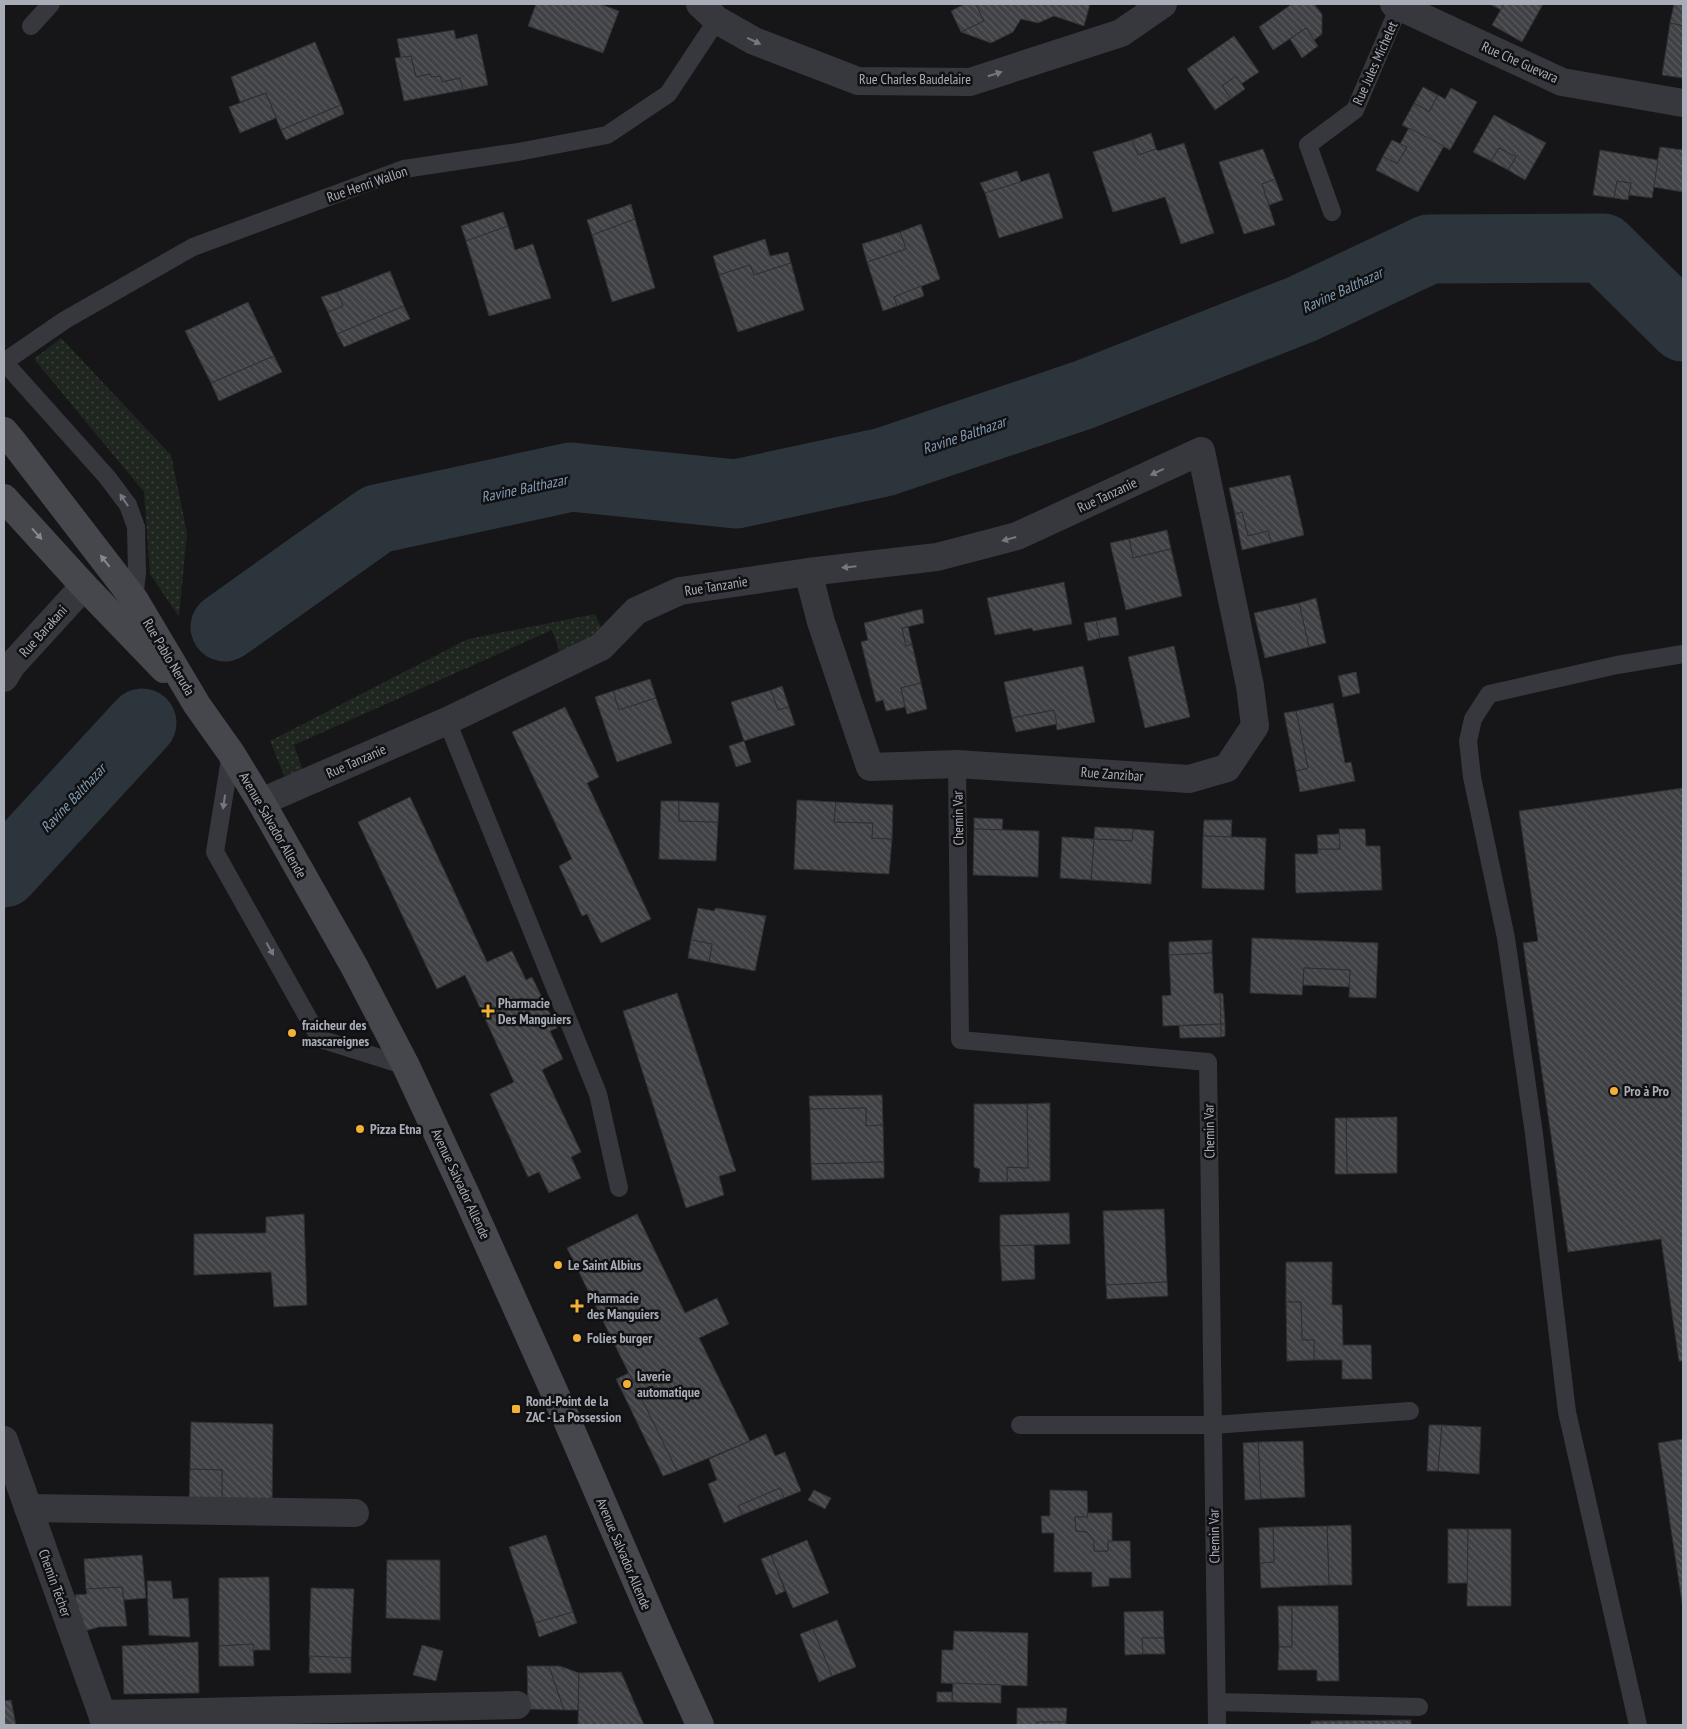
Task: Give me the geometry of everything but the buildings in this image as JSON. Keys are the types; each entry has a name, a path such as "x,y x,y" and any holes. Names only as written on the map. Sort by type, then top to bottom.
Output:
{"main road":[{"name":"Rue Pablo Neruda","path":"4,431 134,599 197,705"},
{"name":"Rue Pablo Neruda","path":"4,498 197,705"},
{"name":"Avenue Salvador Allende","path":"197,705 261,802 354,966 406,1066 566,1418 700,1725"},
{"name":"Avenue Salvador Allende","path":"657,1629 690,1725"}],"street":[{"name":"Rue Charles Baudelaire","path":"709,12 754,41 858,81 970,82 1121,33 1164,4"},
{"name":"Rue Che Guevara","path":"1397,5 1562,82 1683,103"},
{"name":"Rue Tanzanie","path":"261,802 446,721 601,646 636,611 680,591 808,572 937,557 1017,536 1201,451"},
{"name":"Rue Zanzibar","path":"808,572 821,622 870,767 957,764 1188,779 1227,768 1255,726 1250,686 1201,451"},
{"name":"Rue Barakani","path":"4,678 12,665 84,586"},
{"name":"Chemin Técher","path":"4,1440 104,1719"},
{"path":"28,1508 355,1513"},
{"path":"104,1719 518,1705"}],"lane":[{"path":"31,26 51,4"},
{"name":"Rue Jules Michelet","path":"1332,212 1308,145 1355,110 1397,5"},
{"name":"Rue Henri Wallon","path":"4,362 65,320 193,247 404,169 518,152 607,135 668,94 709,12"},
{"path":"4,362 107,477 128,505 136,527 137,573 134,599"},
{"path":"1638,1725 1566,1412 1534,1134 1506,938 1472,777 1468,741 1473,719 1489,694 1617,665 1683,654"},
{"path":"446,721 598,1094 619,1188"},
{"path":"231,754 215,852 320,1039 406,1066"},
{"name":"Chemin Var","path":"957,764 960,1040 1208,1062 1217,1725"},
{"path":"1020,1425 1213,1424 1410,1411"},
{"path":"1217,1702 1419,1707"}],"shaded area":[{"path":"61,338 171,455 187,533 179,617 150,574 144,492 34,359"},
{"path":"595,614 603,632 560,653 552,630 294,745 303,771 286,780 270,741 468,639"}],"waterway":[{"name":"Ravine Balthazar","path":"225,627 377,519 571,477 736,494 884,462 1083,395 1302,309 1429,249 1603,248 1683,327"},
{"name":"Ravine Balthazar","path":"4,873 142,723"}],"place":[{"name":"Pharmacie Des Manguiers","path":"488,1011"},
{"name":"fraicheur des mascareignes","path":"292,1033"},
{"name":"Pro à Pro","path":"1614,1091"},
{"name":"Pizza Etna","path":"360,1129"},
{"name":"Le Saint Albius","path":"558,1265"},
{"name":"Pharmacie des Manguiers","path":"577,1306"},
{"name":"Folies burger","path":"577,1338"},
{"name":"laverie automatique","path":"627,1384"},
{"name":"Rond-Point de la ZAC - La Possession","path":"516,1409"}]}
